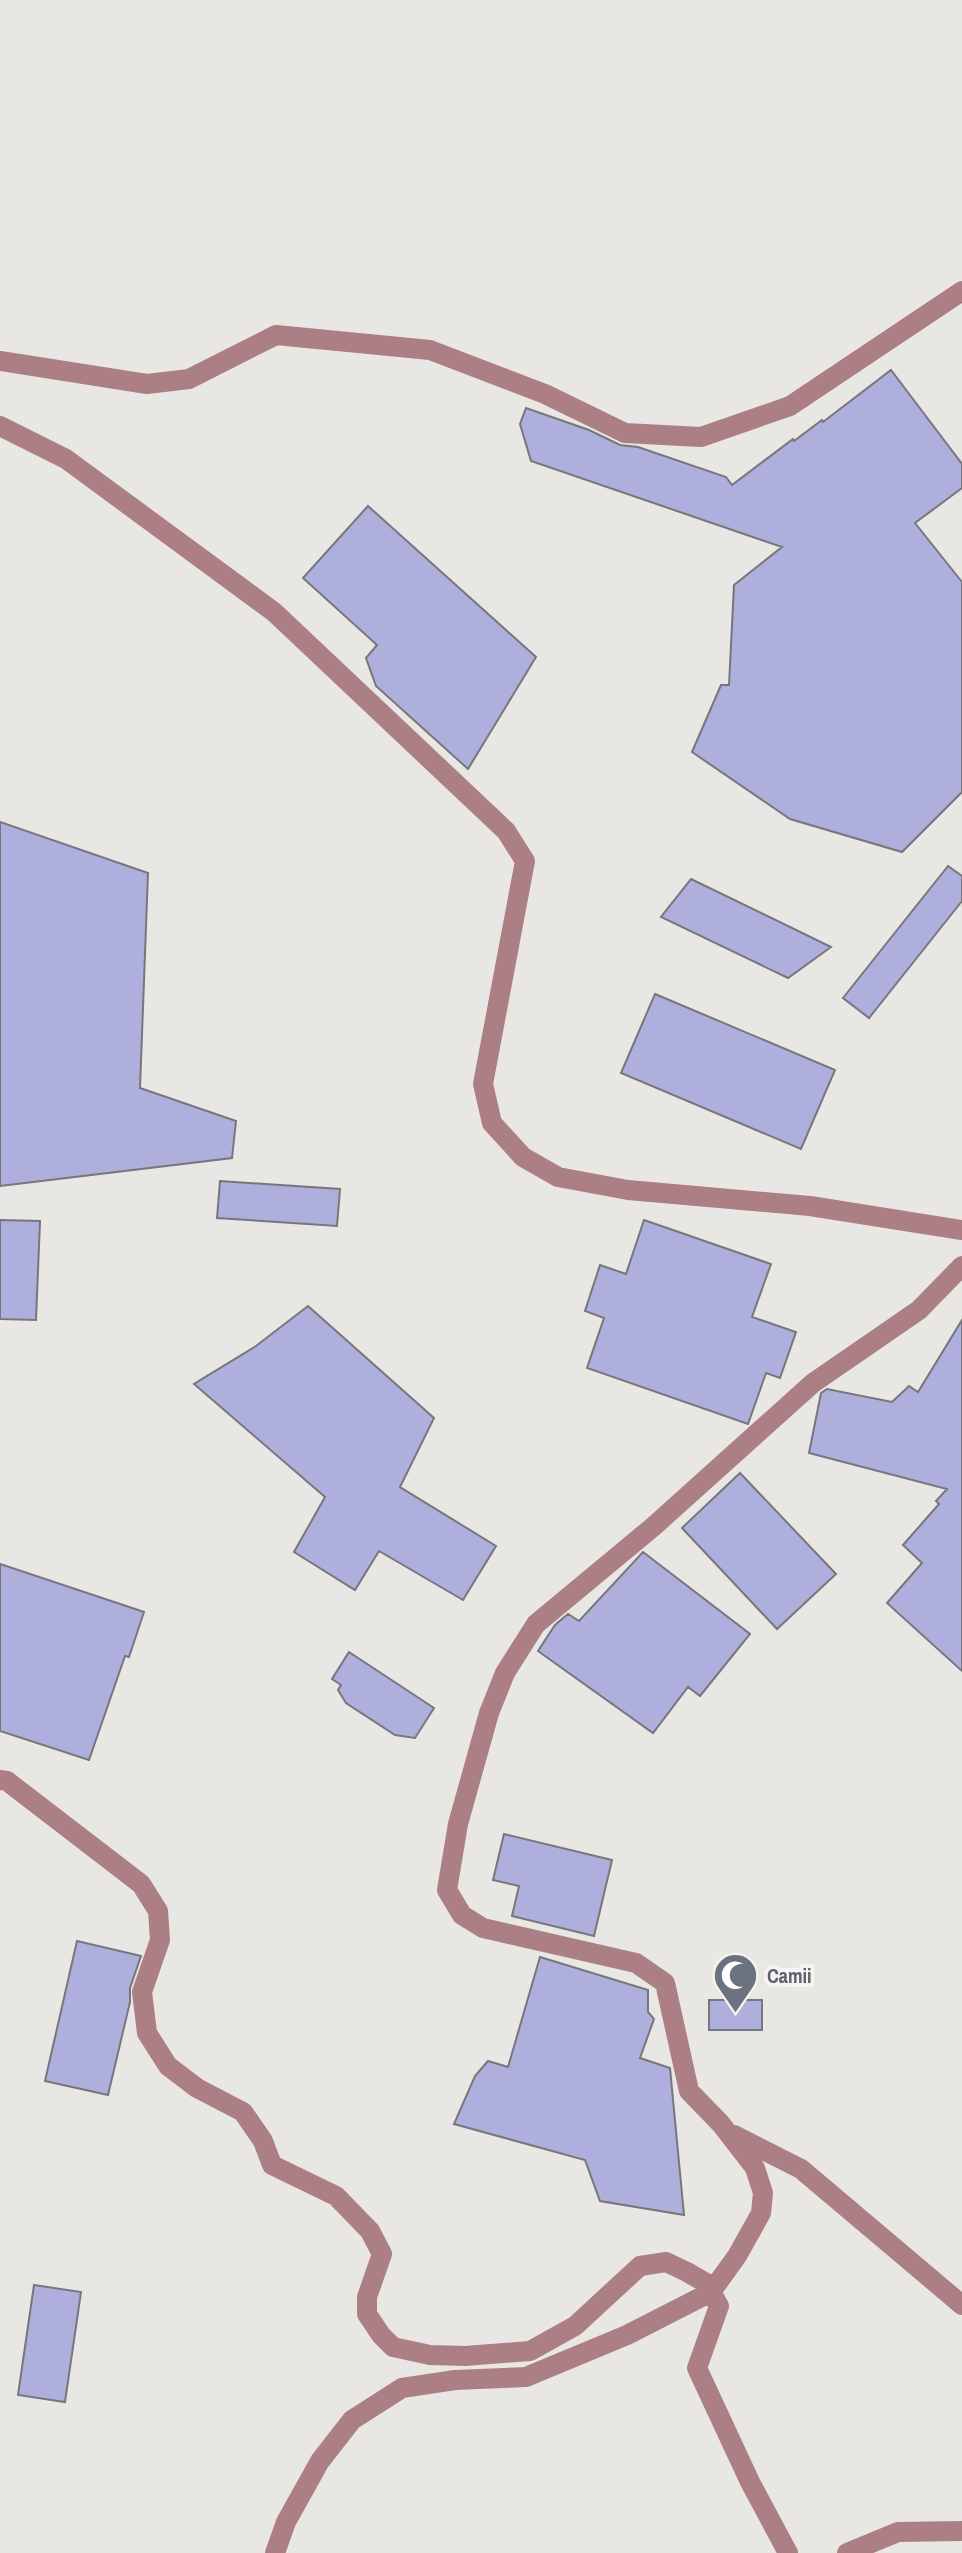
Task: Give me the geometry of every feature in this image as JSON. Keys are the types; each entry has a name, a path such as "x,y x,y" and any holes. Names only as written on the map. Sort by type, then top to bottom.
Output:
{"street":[{"path":"0,361 147,384 189,379 276,335 430,350 545,394 625,433 701,437 790,406 962,291"},
{"path":"0,426 66,459 274,612 506,831 525,861 483,1084 492,1123 523,1157 558,1177 628,1190 810,1206 962,1230"},
{"path":"275,2553 286,2522 320,2461 352,2420 402,2388 455,2380 526,2377 627,2335 711,2292 737,2256 761,2213 763,2193 755,2168 689,2091 665,1983 636,1963 483,1928 462,1915 447,1890 458,1824 489,1713 505,1673 536,1624 654,1526 813,1383 919,1310 962,1266"},
{"path":"0,1780 7,1781 141,1884 158,1911 160,1940 142,1992 147,2033 168,2066 197,2088 243,2112 263,2141 272,2165 336,2196 370,2231 382,2254 367,2297 367,2314 393,2347 430,2355 530,2351 575,2326 640,2266 666,2262 706,2283 719,2306 697,2368 750,2482 788,2553"},
{"path":"727,2132 801,2169 962,2305"},
{"path":"847,2553 898,2532 962,2531"}],"building":[{"path":"891,370 962,464 962,488 915,523 962,582 962,792 902,852 790,819 692,752 721,685 729,685 734,585 782,547 531,461 520,424 526,408 589,430 620,445 638,447 726,477 732,485"},
{"path":"368,506 536,657 468,769 376,686 366,658 377,645 303,578"},
{"path":"0,822 148,873 140,1088 236,1121 232,1158 0,1186"},
{"path":"948,866 962,876 962,901 869,1018 843,998"},
{"path":"691,879 831,947 788,978 661,917"},
{"path":"655,994 835,1070 801,1149 621,1073"},
{"path":"220,1181 340,1189 337,1226 217,1218"},
{"path":"0,1220 40,1221 36,1320 0,1319"},
{"path":"644,1220 771,1264 752,1317 796,1332 780,1378 766,1373 748,1424 587,1368 604,1318 585,1311 600,1265 626,1274"},
{"path":"308,1306 434,1418 400,1487 496,1546 463,1600 379,1551 355,1590 294,1552 325,1497 194,1384 256,1346"},
{"path":"962,1320 962,1671 887,1603 922,1563 903,1545 939,1504 936,1501 947,1489 809,1453 821,1393 827,1389 892,1402 909,1386 918,1392"},
{"path":"740,1473 836,1574 777,1629 682,1528"},
{"path":"643,1552 750,1634 700,1696 688,1687 653,1733 538,1651 555,1625 568,1614 579,1621"},
{"path":"0,1564 144,1612 129,1657 125,1656 89,1760 0,1731"},
{"path":"349,1652 434,1708 415,1738 395,1735 346,1703 338,1690 341,1685 332,1679"},
{"path":"504,1834 612,1860 594,1936 512,1916 519,1886 493,1880"},
{"path":"77,1941 141,1956 130,1988 130,2002 108,2095 45,2081"},
{"path":"540,1957 648,1990 648,2012 654,2019 640,2058 670,2068 684,2215 600,2201 585,2160 454,2124 475,2076 488,2061 508,2067"},
{"name":"Camii","path":"709,2000 762,2000 762,2030 709,2030"},
{"path":"34,2285 81,2292 65,2402 18,2395"}],"place":[{"name":"Camii","path":"736,2015"}]}
